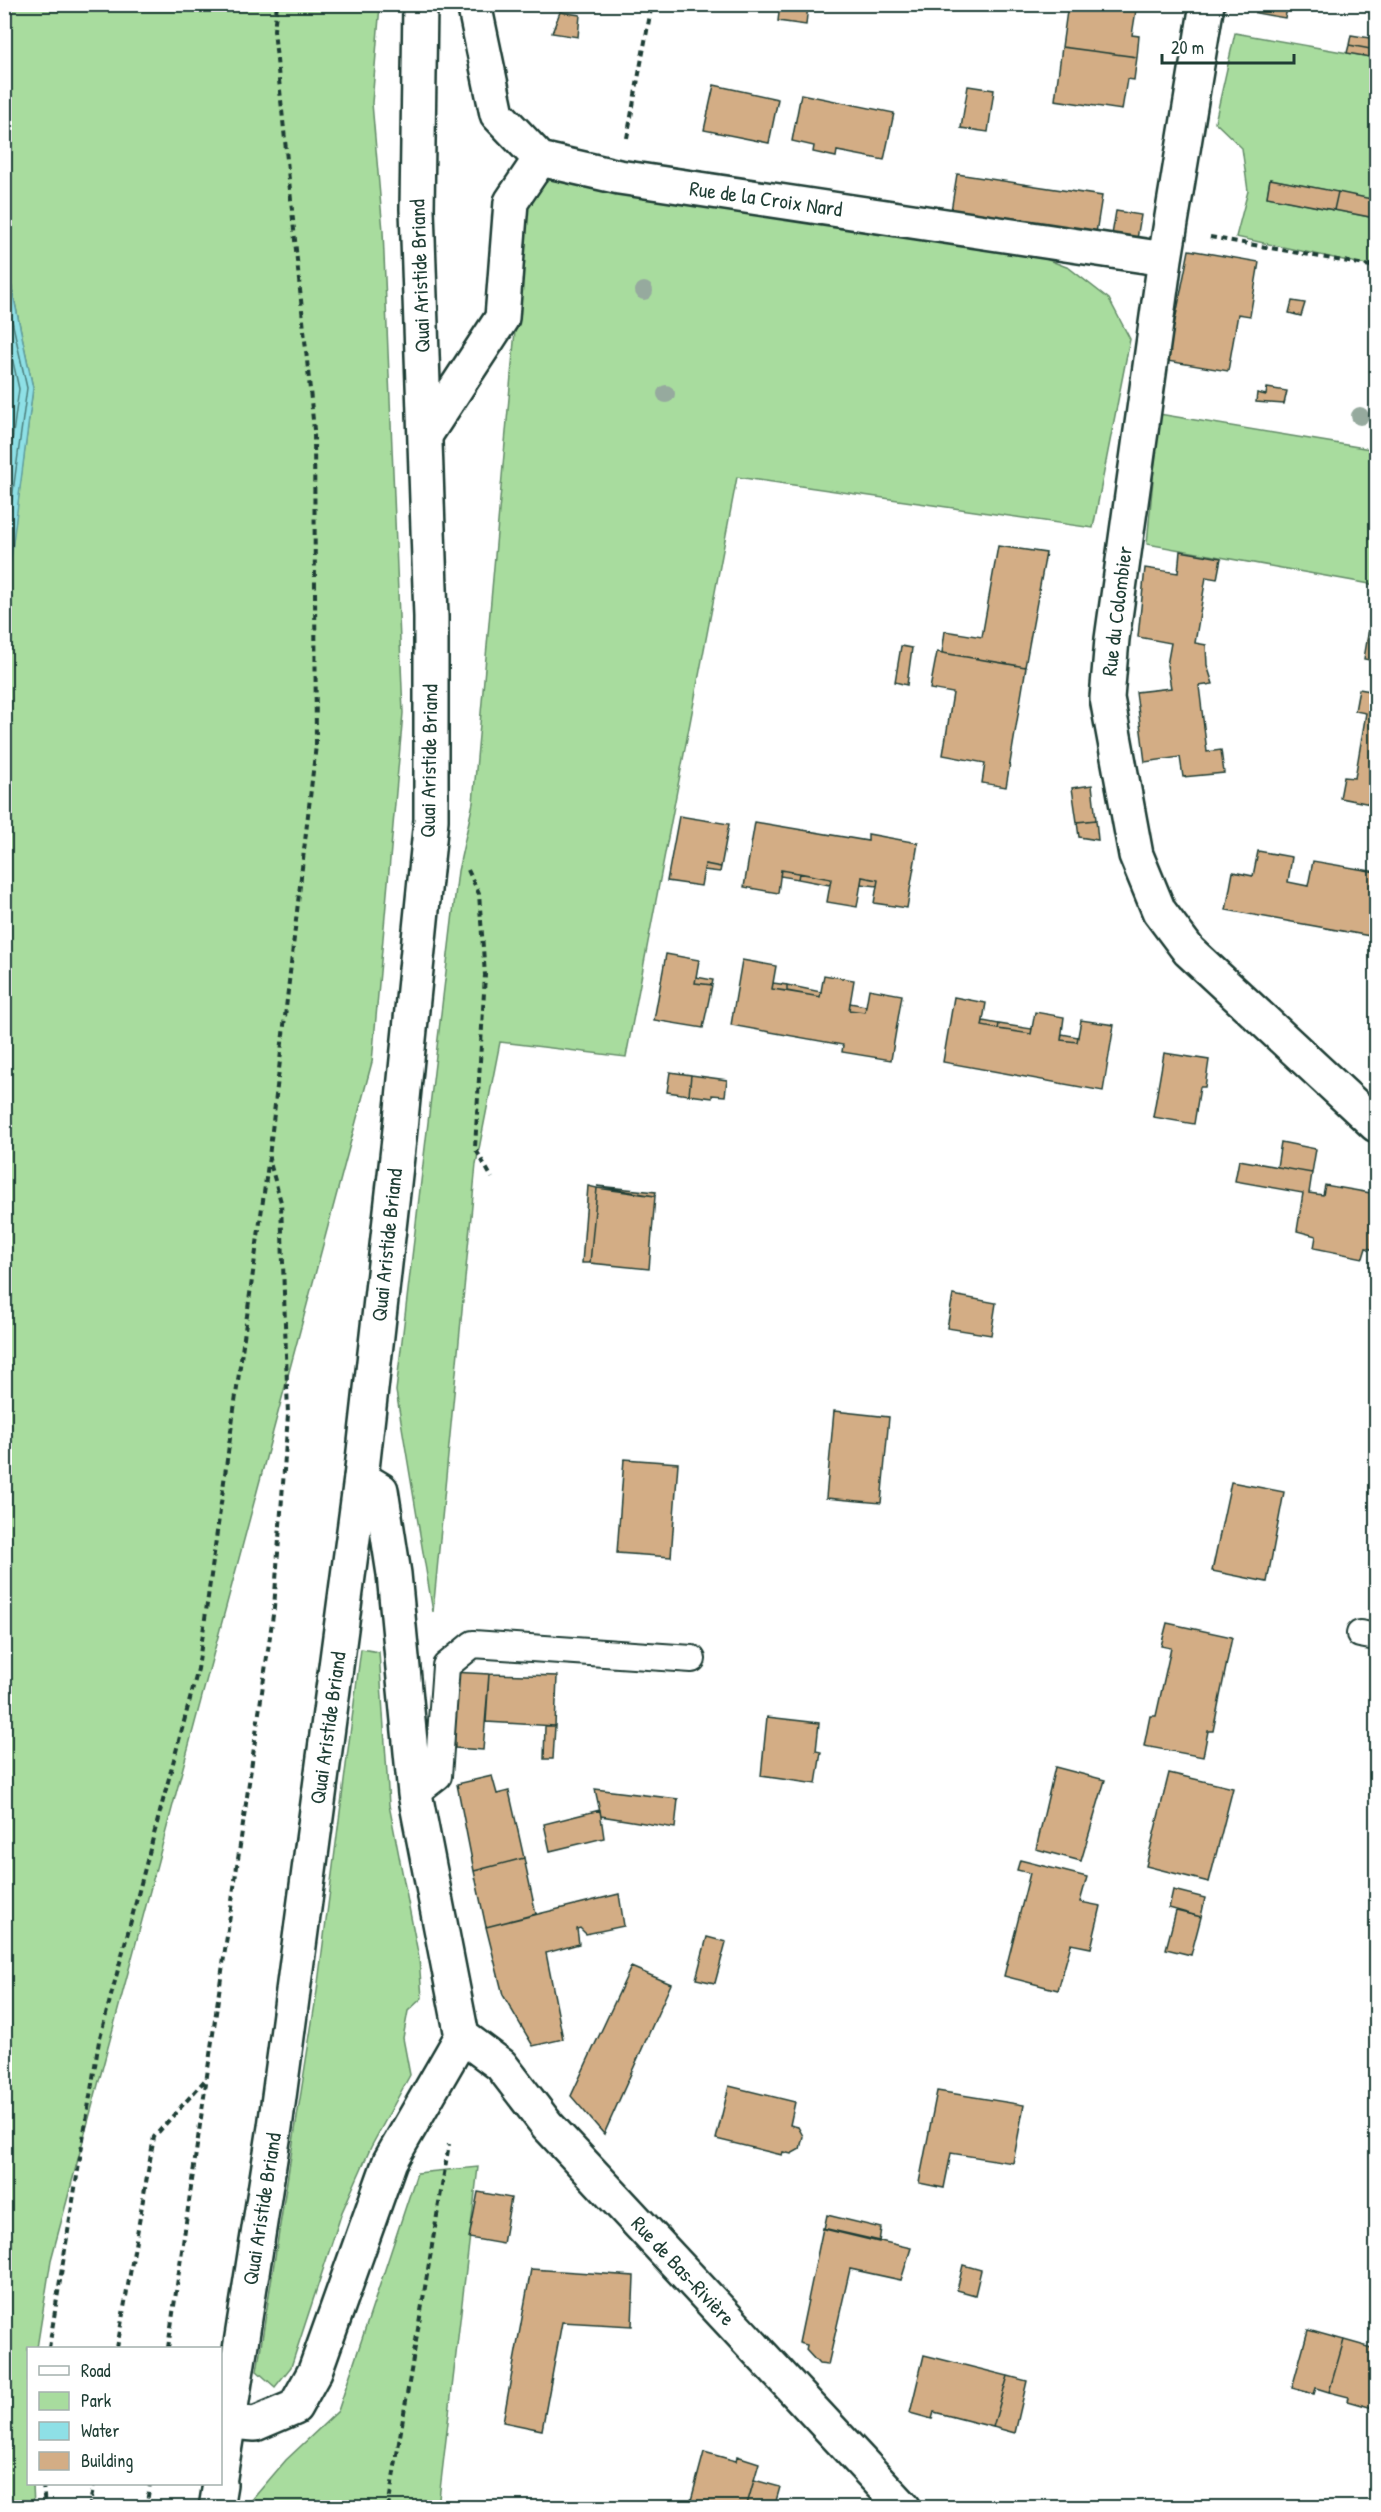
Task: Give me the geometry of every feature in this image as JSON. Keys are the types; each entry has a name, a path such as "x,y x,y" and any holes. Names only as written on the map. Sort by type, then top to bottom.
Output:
{"street":[{"name":"Quai Aristide Briand","path":"222,2463 275,2127 361,1478 398,1151 430,820 431,617 417,209 420,4"},
{"path":"426,434 502,318 511,202 540,159 497,114 474,4"},
{"name":"Rue du Colombier","path":"1207,4 1168,244 1112,639 1107,698 1136,855 1159,911 1189,951 1377,1125"},
{"name":"Rue de la Croix Nard","path":"540,159 619,177 1168,244"},
{"path":"228,2422 255,2424 295,2407 315,2371 390,2161 462,2036 415,1794 394,1574 381,1490 361,1478"},
{"name":"Rue de Bas-Rivière","path":"462,2036 501,2066 548,2124 904,2508"},
{"path":"216,2508 220,2485"}],"lane":[{"path":"415,1794 438,1776 446,1666 473,1644 692,1659"}],"path":[{"path":"49,2347 99,2041 198,1669 269,1157 316,745 314,430 274,30 277,4"},
{"path":"619,177 652,4"},
{"path":"1168,244 1377,267"},
{"path":"464,862 479,894 484,975 475,1148 492,1178"},
{"path":"168,2347 274,1608 288,1415 281,1202 269,1157"},
{"path":"117,2347 154,2137 206,2079"},
{"path":"388,2508 449,2142"},
{"path":"43,2485 45,2508"},
{"path":"89,2508 94,2485"},
{"path":"146,2508 150,2485"}],"green space":[{"path":"5,5 380,5 372,103 383,231 403,713 372,1062 51,2260 37,2347 27,2347 27,2485 33,2485 34,2507 5,2507 4,604 33,388 5,256"},
{"path":"1235,33 1376,58 1376,200 1270,179 1267,197 1375,218 1376,211 1376,267 1236,237 1248,191 1242,148 1215,122"},
{"path":"557,175 1015,247 1069,268 1109,299 1130,339 1093,528 737,477 626,1057 500,1042 476,1164 433,1612 396,1391 458,871 473,803 526,207 537,189"},
{"path":"1159,414 1376,450 1376,585 1147,544"},
{"path":"361,1649 379,1652 389,1805 419,1958 422,1998 408,2011 403,2038 410,2075 371,2147 342,2212 291,2367 275,2387 257,2371 317,1991"},
{"path":"478,2167 438,2507 245,2508 286,2460 338,2411 417,2173"}],"water":[{"path":"5,256 33,388 5,604"}],"building":[{"path":"780,4 808,4 806,25 778,21"},
{"path":"1068,4 1137,4 1132,35 1139,36 1137,57 1062,47"},
{"path":"1257,4 1288,4 1285,18 1256,13"},
{"path":"560,12 580,15 578,37 552,33"},
{"path":"1351,35 1376,39 1376,50 1349,45"},
{"path":"1349,45 1376,50 1376,58 1347,53"},
{"path":"1062,47 1137,57 1134,80 1127,79 1122,110 1055,100"},
{"path":"714,85 778,99 769,143 704,130"},
{"path":"968,86 994,90 988,132 961,128"},
{"path":"801,94 894,113 884,160 837,151 836,157 813,152 814,146 792,141"},
{"path":"957,174 1102,196 1096,233 951,211"},
{"path":"1270,179 1338,192 1334,210 1267,197"},
{"path":"1338,192 1376,200 1375,218 1334,210"},
{"path":"1116,211 1141,215 1137,239 1112,235"},
{"path":"1189,250 1259,262 1250,316 1238,314 1228,371 1167,361"},
{"path":"1292,301 1305,303 1301,316 1289,313"},
{"path":"1267,388 1287,391 1284,404 1256,402 1257,393 1266,395"},
{"path":"998,546 1046,553 1025,667 942,653 945,631 982,637"},
{"path":"1180,551 1221,558 1217,579 1206,577 1195,643 1206,645 1207,665 1213,684 1199,686 1207,752 1221,750 1224,773 1183,777 1180,757 1145,762 1136,692 1171,688 1167,665 1171,643 1138,637 1145,568 1178,573"},
{"path":"1376,586 1376,661 1364,659"},
{"path":"901,646 912,648 907,685 895,682"},
{"path":"937,652 1026,667 1006,787 982,783 985,763 943,755 953,693 930,689"},
{"path":"1359,689 1376,692 1376,805 1340,798 1344,777 1355,778 1366,713 1355,711"},
{"path":"1092,785 1096,820 1077,822 1072,788"},
{"path":"679,816 729,824 721,867 705,864 701,886 667,881"},
{"path":"1096,820 1098,840 1079,837 1077,822"},
{"path":"755,822 868,841 868,834 918,843 907,908 874,903 878,880 862,877 857,907 827,902 831,879 781,870 778,893 744,887"},
{"path":"1258,851 1292,857 1288,882 1308,886 1313,861 1376,872 1376,937 1226,910 1233,872 1253,876"},
{"path":"705,864 721,867 720,872 704,870"},
{"path":"781,870 799,873 798,879 780,876"},
{"path":"799,873 831,879 830,885 798,879"},
{"path":"862,877 878,880 877,886 861,884"},
{"path":"666,954 699,960 695,983 712,985 703,1028 654,1020"},
{"path":"742,960 776,966 772,989 820,997 824,975 854,980 849,1010 865,1012 869,989 902,995 891,1060 842,1052 843,1045 731,1025"},
{"path":"696,977 713,980 712,985 695,983"},
{"path":"773,983 787,985 787,991 772,989"},
{"path":"787,985 821,992 820,997 787,991"},
{"path":"954,997 986,1003 982,1026 998,1029 1031,1034 1035,1012 1064,1017 1061,1040 1077,1042 1081,1020 1114,1025 1103,1091 943,1062"},
{"path":"850,1003 866,1006 865,1012 849,1010"},
{"path":"983,1021 999,1024 998,1029 982,1026"},
{"path":"999,1024 1032,1029 1031,1034 998,1029"},
{"path":"1062,1034 1078,1037 1077,1042 1061,1040"},
{"path":"1164,1053 1209,1060 1205,1087 1200,1087 1194,1124 1153,1117"},
{"path":"670,1072 691,1075 689,1095 667,1092"},
{"path":"691,1075 727,1080 725,1096 712,1095 712,1098 689,1095"},
{"path":"1281,1142 1316,1149 1312,1173 1277,1167"},
{"path":"1239,1160 1312,1173 1309,1193 1323,1195 1325,1185 1376,1194 1375,1250 1366,1248 1363,1258 1314,1248 1316,1236 1297,1231 1303,1193 1235,1181"},
{"path":"588,1186 597,1188 590,1263 582,1263"},
{"path":"597,1186 656,1192 655,1196"},
{"path":"597,1188 655,1196 649,1269 590,1263"},
{"path":"953,1295 996,1303 991,1335 947,1328"},
{"path":"834,1411 889,1417 881,1503 826,1498"},
{"path":"624,1459 678,1463 671,1557 617,1553"},
{"path":"1231,1482 1284,1492 1267,1582 1212,1571"},
{"path":"1167,1623 1232,1637 1213,1731 1208,1731 1203,1757 1144,1746 1150,1716 1156,1716 1171,1648 1161,1646"},
{"path":"451,1672 489,1674 483,1750 455,1748"},
{"path":"489,1674 557,1676 555,1726 486,1722"},
{"path":"767,1717 819,1723 816,1751 821,1752 816,1784 761,1776"},
{"path":"545,1726 555,1726 553,1759 544,1759"},
{"path":"1055,1767 1105,1780 1081,1861 1036,1849"},
{"path":"1169,1773 1233,1788 1209,1882 1146,1866"},
{"path":"492,1776 497,1794 509,1791 524,1858 474,1871 457,1784"},
{"path":"595,1789 678,1799 675,1828 601,1816"},
{"path":"600,1810 604,1838 550,1851 544,1824"},
{"path":"524,1858 536,1914 486,1927 474,1871"},
{"path":"1020,1860 1087,1877 1080,1902 1101,1906 1091,1948 1071,1944 1058,1990 1004,1976 1030,1873 1017,1870"},
{"path":"1173,1890 1205,1898 1201,1917 1169,1908"},
{"path":"619,1894 624,1926 586,1934 580,1928 577,1929 579,1944 546,1953 563,2039 533,2046 503,1995 486,1927"},
{"path":"1176,1911 1201,1917 1191,1955 1166,1949"},
{"path":"707,1937 726,1942 715,1983 696,1979"},
{"path":"631,1967 671,1984 604,2134 571,2096"},
{"path":"729,2086 795,2102 790,2125 798,2127 803,2136 800,2149 791,2154 783,2152 782,2155 716,2139"},
{"path":"937,2091 1024,2105 1013,2163 951,2153 944,2188 919,2183"},
{"path":"478,2192 511,2198 503,2244 469,2238"},
{"path":"827,2215 881,2228 879,2242 824,2229"},
{"path":"823,2228 911,2248 901,2280 850,2269 828,2365 819,2364 806,2350 807,2345 799,2343"},
{"path":"963,2265 981,2270 975,2295 957,2290"},
{"path":"531,2269 634,2276 632,2326 562,2322 542,2430 503,2422"},
{"path":"1308,2330 1344,2340 1329,2392 1316,2388 1314,2394 1292,2388"},
{"path":"1344,2340 1376,2349 1376,2409 1348,2401 1349,2397 1329,2392"},
{"path":"924,2355 1008,2376 993,2427 934,2412 932,2419 910,2413"},
{"path":"1008,2376 1027,2381 1015,2433 993,2427"},
{"path":"704,2452 736,2461 737,2456 759,2463 746,2508 689,2508"},
{"path":"754,2480 780,2487 774,2508 746,2508"}]}
